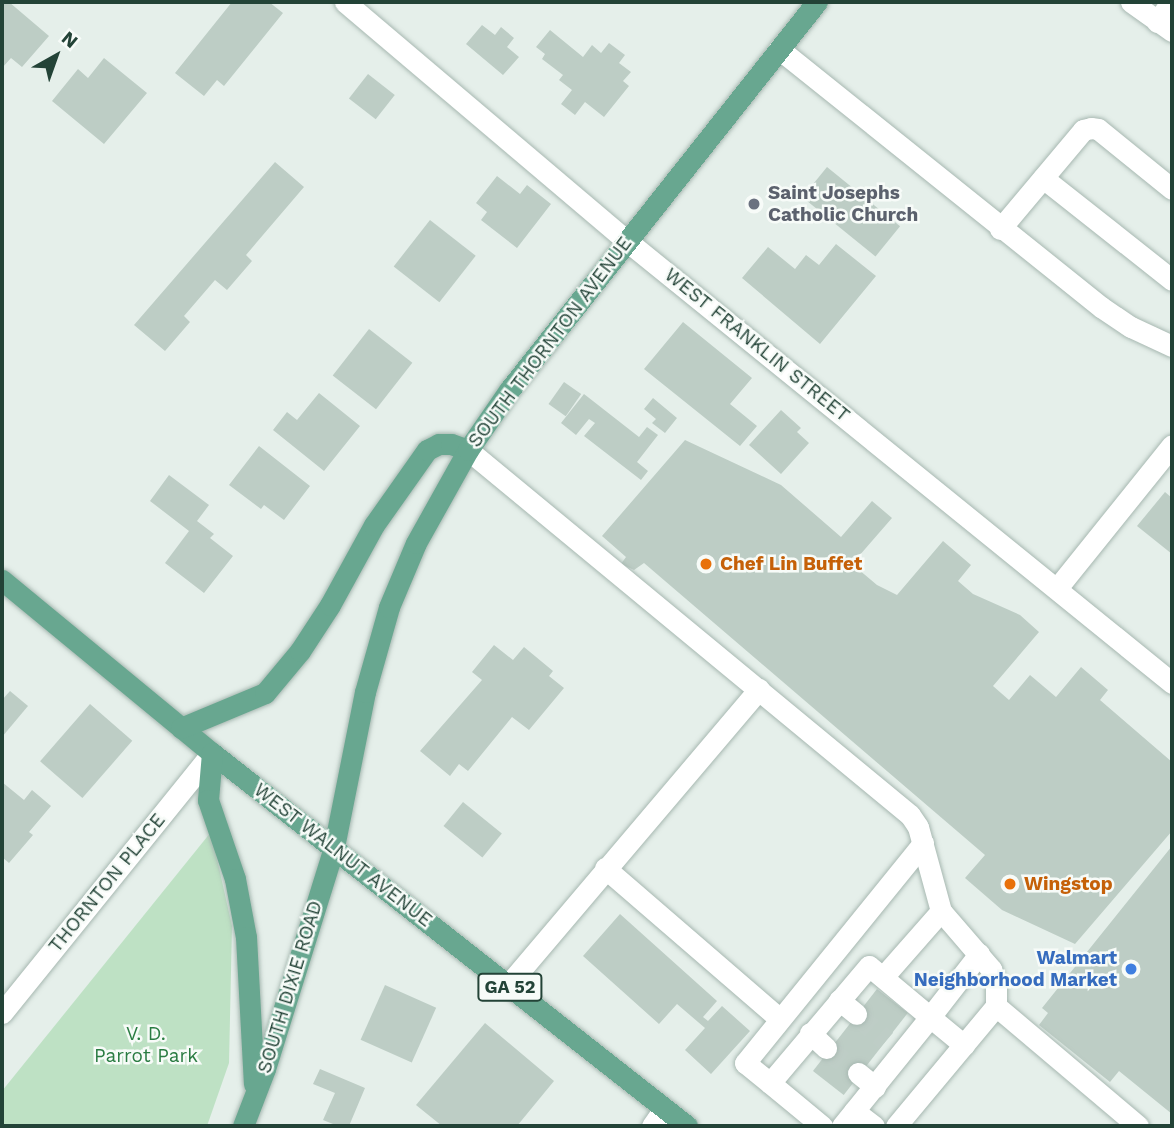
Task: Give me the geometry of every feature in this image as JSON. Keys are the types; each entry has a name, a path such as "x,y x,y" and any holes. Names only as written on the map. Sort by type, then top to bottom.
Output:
{"main road":[{"name":"SOUTH THORNTON AVENUE","path":"334,847 365,692 389,607 416,543 468,450 510,389 817,2"},
{"path":"181,728 265,694 300,651 374,525 427,450 439,444 451,444 468,450"},
{"name":"WEST WALNUT AVENUE","path":"2,580 212,753 687,1126"},
{"path":"212,753 208,800 235,879 246,937 255,1097"},
{"name":"SOUTH DIXIE ROAD","path":"243,1126 255,1097 334,847"}],"street":[{"name":"WEST FRANKLIN STREET","path":"345,2 627,241 1058,587 1172,683"},
{"path":"1131,2 1164,27 1171,2"},
{"path":"779,49 1000,229 1101,307 1131,327 1172,346"},
{"path":"1000,229 1083,130 1091,128 1098,129 1172,189"},
{"path":"1043,178 1172,280"},
{"path":"1058,587 1172,445"},
{"path":"468,450 910,814 923,843 942,911 991,969 996,984 996,1006 896,1126"},
{"path":"508,985 759,689"},
{"name":"THORNTON PLACE","path":"2,1013 212,753"},
{"path":"822,1126 745,1063 923,843"},
{"path":"605,868 780,1019"},
{"path":"883,977 942,911"},
{"path":"874,1126 848,1119 867,1080 894,1046 930,1017 979,954"},
{"path":"770,1083 810,1034 847,1007 869,966 964,1045"},
{"path":"996,1006 1138,1126"},
{"path":"810,1034 826,1048"},
{"path":"652,1126 664,1108"}],"green space":[{"name":"V. D. Parrot Park","path":"211,832 232,926 229,1063 207,1126 2,1126 2,1091"}],"building":[{"path":"2,2 9,2 49,36 22,67 11,58 2,68"},
{"path":"232,2 269,2 283,13 224,86 217,80 204,96 175,73"},
{"path":"482,25 495,35 501,27 514,38 507,47 519,57 503,75 466,44"},
{"path":"550,30 583,57 592,45 601,53 609,43 625,55 619,63 631,72 623,81 629,86 604,117 585,102 575,115 561,104 572,90 559,80 563,75 542,59 545,54 536,47"},
{"path":"104,58 147,93 104,144 52,101 78,69 88,78"},
{"path":"368,74 395,95 376,119 349,98"},
{"path":"275,162 304,187 246,255 252,261 227,290 215,280 184,316 190,322 165,351 134,325"},
{"path":"827,167 900,226 876,256 802,197"},
{"path":"497,176 520,194 527,185 551,204 517,248 481,220 487,212 476,203"},
{"path":"430,220 476,256 439,302 394,266"},
{"path":"836,244 876,276 820,344 742,278 768,247 795,269 806,255 819,265"},
{"path":"683,322 752,378 730,404 757,426 740,446 644,369"},
{"path":"369,329 412,363 376,409 333,375"},
{"path":"564,382 581,394 566,416 549,404"},
{"path":"319,393 360,426 324,471 273,430 287,412 297,420"},
{"path":"584,394 639,437 647,427 658,435 637,462 648,471 641,480 584,436 595,423 589,419 576,435 561,423"},
{"path":"653,398 677,418 665,433 652,423 656,419 644,409"},
{"path":"781,410 801,428 797,432 809,443 781,474 749,445"},
{"path":"685,440 781,485 841,537 872,501 892,518 852,564 877,585 897,595 943,541 971,565 958,581 973,594 1020,615 1039,632 993,686 1009,700 1030,675 1056,697 1081,667 1108,690 1100,700 1172,762 1172,831 1075,944 1002,910 965,878 985,855 644,563 634,570 621,564 626,557 602,536"},
{"path":"259,446 310,486 284,520 264,505 261,509 229,485"},
{"path":"169,475 209,505 197,521 214,534 210,538 233,556 204,593 165,563 189,531 150,501"},
{"path":"1165,492 1172,498 1172,554 1137,526"},
{"path":"494,645 513,660 524,647 553,671 549,676 564,688 529,730 512,717 468,771 459,764 450,776 420,751 482,680 472,672"},
{"path":"10,691 28,706 2,737 2,700"},
{"path":"90,704 132,741 82,798 40,761"},
{"path":"2,782 24,800 32,790 51,806 29,832 33,835 9,863 2,857"},
{"path":"463,802 502,833 482,858 443,826"},
{"path":"1172,846 1172,1114 1119,1071 1110,1082 1039,1025 1048,1013 1042,1008"},
{"path":"620,914 717,1001 703,1017 708,1021 722,1006 750,1031 711,1074 685,1050 705,1028 677,1004 659,1024 583,956"},
{"path":"385,985 436,1008 412,1063 361,1040"},
{"path":"877,989 908,1013 844,1095 813,1071"},
{"path":"485,1023 554,1081 517,1126 442,1126 416,1105"},
{"path":"320,1069 365,1088 349,1126 338,1126 323,1120 335,1093 313,1084"}],"tunnel":[{"path":"856,1014 886,1040"},
{"path":"826,1048 858,1073"}],"place":[{"name":"Saint Josephs Catholic Church","path":"754,204"},
{"name":"Chef Lin Buffet","path":"706,564"},
{"name":"Wingstop","path":"1010,884"},
{"name":"Walmart Neighborhood Market","path":"1131,969"}]}
